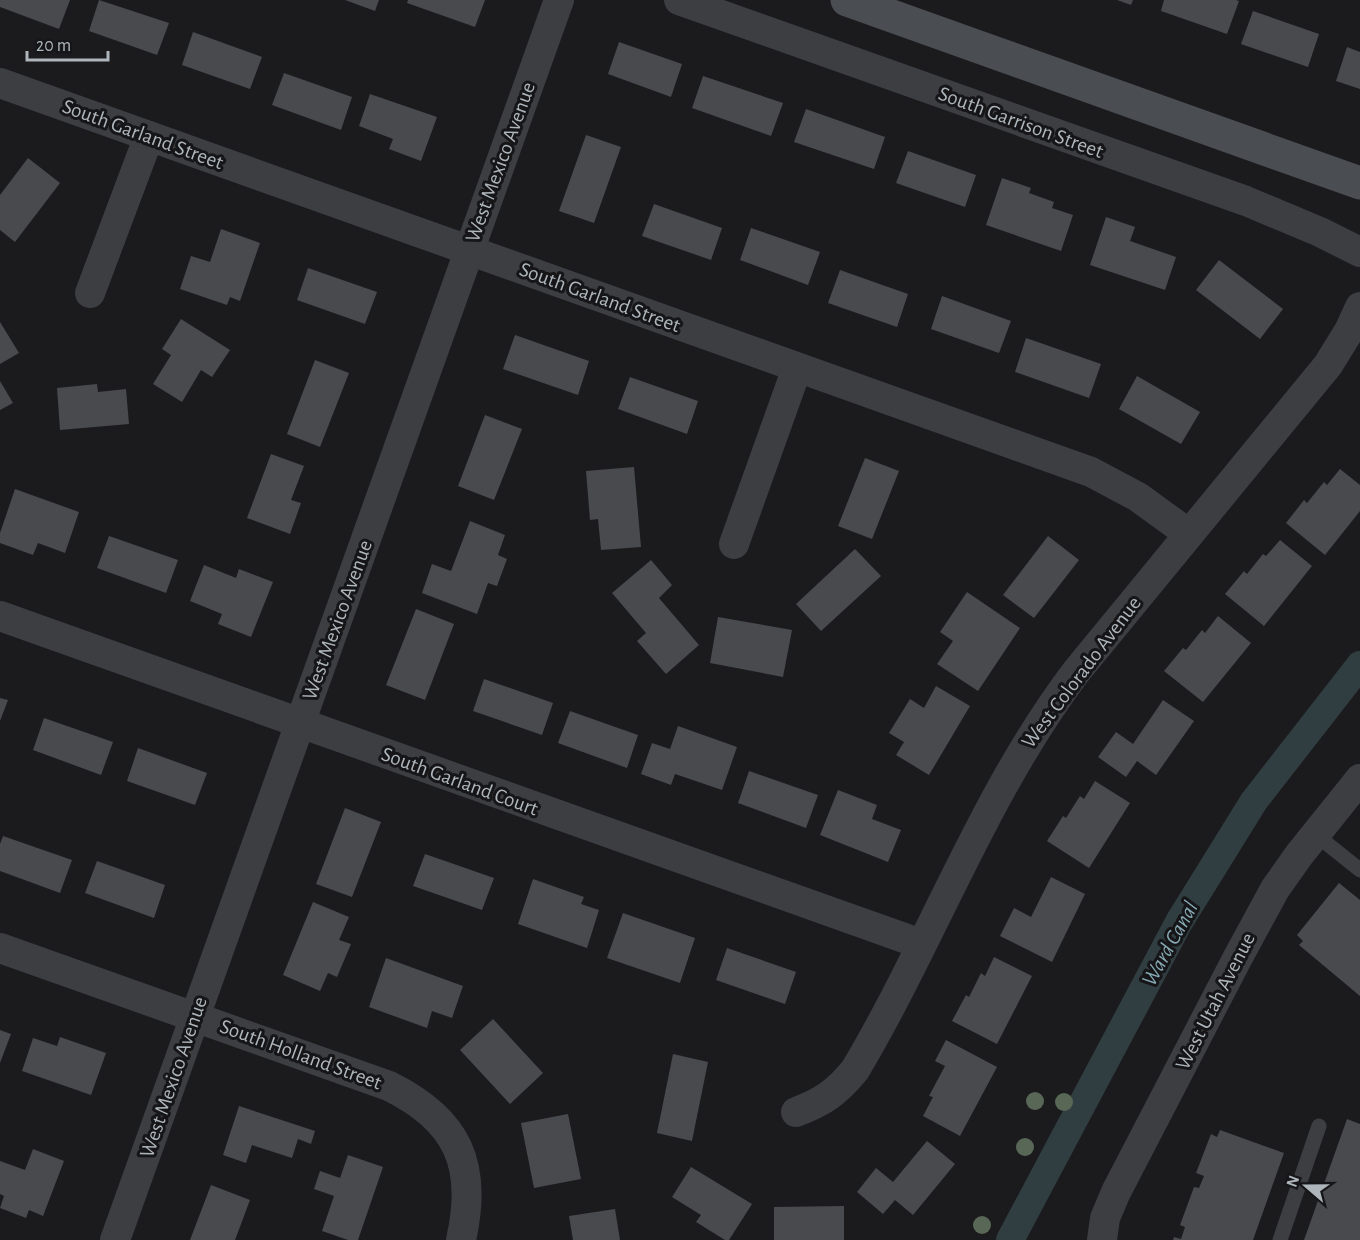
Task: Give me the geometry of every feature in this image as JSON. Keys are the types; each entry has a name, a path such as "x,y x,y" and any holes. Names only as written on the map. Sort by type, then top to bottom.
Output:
{"main road":[{"path":"847,0 1360,183"}],"street":[{"name":"West Mexico Avenue","path":"116,1240 559,0"},
{"name":"South Garrison Street","path":"679,0 1246,201 1311,228 1360,252"},
{"name":"South Garland Street","path":"0,83 1091,472 1138,497 1188,534"},
{"path":"90,293 149,136"},
{"name":"West Colorado Avenue","path":"796,1112 832,1094 855,1070 989,809 1040,722 1076,672 1328,365 1349,331 1360,307"},
{"path":"734,544 797,368"},
{"name":"South Garland Court","path":"0,616 921,944"},
{"name":"West Utah Avenue","path":"1102,1240 1106,1218 1113,1199 1275,889 1315,834 1360,779"},
{"name":"South Holland Street","path":"0,948 390,1086 410,1096 440,1119 459,1153 467,1180 467,1201 461,1240"}],"lane":[{"path":"1315,834 1360,870"},
{"path":"1280,1240 1319,1126"}],"building":[{"path":"0,0 70,0 59,29 0,7"},
{"path":"99,0 169,23 157,55 89,31"},
{"path":"345,0 379,0 375,11"},
{"path":"408,0 485,0 475,27 407,3"},
{"path":"1117,0 1133,0 1131,5"},
{"path":"1164,0 1239,1 1227,34 1161,11"},
{"path":"1253,11 1319,34 1308,67 1241,44"},
{"path":"193,32 262,57 250,89 182,65"},
{"path":"619,42 682,64 671,97 608,74"},
{"path":"1347,47 1360,52 1360,89 1336,81"},
{"path":"284,73 352,97 341,130 272,105"},
{"path":"703,76 783,103 771,136 692,108"},
{"path":"370,94 437,117 421,161 389,149 393,139 359,126"},
{"path":"806,109 885,137 874,169 794,142"},
{"path":"586,135 621,147 594,223 559,211"},
{"path":"908,151 976,175 965,207 896,183"},
{"path":"28,158 60,183 15,242 0,230 0,195"},
{"path":"1002,178 1031,188 1029,193 1054,202 1052,208 1073,215 1061,251 986,225"},
{"path":"654,204 722,228 711,260 642,236"},
{"path":"1106,217 1135,227 1130,241 1176,257 1165,290 1090,265"},
{"path":"751,228 820,252 808,285 740,260"},
{"path":"221,229 260,243 240,301 230,297 227,305 180,289 191,256 210,262"},
{"path":"1219,260 1283,309 1260,339 1196,290"},
{"path":"308,268 377,292 365,324 297,300"},
{"path":"840,270 908,294 897,327 828,303"},
{"path":"942,296 1011,321 999,353 931,329"},
{"path":"181,319 230,350 212,377 201,370 182,402 153,384 171,355 162,349"},
{"path":"0,322 19,353 0,364"},
{"path":"515,335 589,361 578,395 503,369"},
{"path":"1026,338 1101,364 1089,398 1015,372"},
{"path":"315,360 349,373 320,447 287,434"},
{"path":"1137,376 1200,412 1181,444 1119,409"},
{"path":"630,377 698,401 687,434 618,409"},
{"path":"0,381 13,403 0,410"},
{"path":"97,384 98,392 126,389 129,424 60,430 57,388"},
{"path":"485,415 522,429 494,500 458,486"},
{"path":"271,454 304,466 291,500 301,503 290,534 247,518"},
{"path":"865,458 899,471 872,539 838,526"},
{"path":"634,467 641,547 601,550 598,519 590,520 586,471"},
{"path":"1340,469 1360,485 1360,511 1325,555 1286,523 1304,500 1307,503 1324,482 1327,485"},
{"path":"15,489 79,512 65,553 38,543 33,555 0,543 0,533"},
{"path":"470,521 505,535 498,555 507,559 497,586 488,583 477,614 422,593 432,564 451,571"},
{"path":"109,536 178,560 166,593 97,568"},
{"path":"1048,536 1079,560 1034,618 1003,595"},
{"path":"1280,540 1312,566 1264,626 1225,594 1244,571 1247,574 1263,554 1266,556"},
{"path":"855,549 881,576 821,631 796,604"},
{"path":"651,560 672,585 659,598 699,645 666,674 637,641 646,633 612,593"},
{"path":"204,565 236,578 239,569 273,582 251,637 218,624 222,614 190,601"},
{"path":"967,592 1020,628 978,691 937,664 953,641 940,632"},
{"path":"416,609 454,624 425,700 386,685"},
{"path":"1218,616 1251,643 1203,702 1164,671 1183,648 1186,650 1202,630 1205,633"},
{"path":"718,617 792,630 783,677 710,663"},
{"path":"484,679 553,703 542,735 473,711"},
{"path":"936,686 970,706 929,775 896,755 904,742 889,733 910,699 924,708"},
{"path":"0,698 8,700 0,721"},
{"path":"1163,700 1194,721 1156,775 1137,761 1126,777 1098,757 1116,732 1133,744"},
{"path":"570,711 638,735 627,768 558,743"},
{"path":"44,718 113,742 101,775 33,750"},
{"path":"678,726 737,747 722,790 675,774 671,785 641,774 652,743 670,749"},
{"path":"138,748 207,773 195,805 127,781"},
{"path":"749,771 818,795 806,828 738,803"},
{"path":"1095,781 1130,803 1089,868 1047,841 1063,816 1066,818 1080,796 1084,799"},
{"path":"838,790 877,805 872,819 901,830 888,862 820,835"},
{"path":"345,808 381,822 352,897 316,884"},
{"path":"3,836 72,860 60,893 0,871 0,844"},
{"path":"425,854 494,878 482,910 413,886"},
{"path":"97,861 165,885 154,918 85,893"},
{"path":"1051,877 1085,894 1052,962 1000,936 1014,908 1031,917"},
{"path":"533,879 584,897 581,904 599,910 587,948 518,924"},
{"path":"1339,883 1360,900 1360,996 1299,945 1303,941 1297,935"},
{"path":"313,902 349,917 339,940 351,944 337,977 328,973 320,991 283,975"},
{"path":"623,913 695,938 680,983 607,958"},
{"path":"727,948 796,972 785,1004 716,980"},
{"path":"994,957 1032,976 997,1044 952,1021 966,995 969,997 981,973 985,976"},
{"path":"386,958 463,986 452,1018 432,1011 427,1028 369,1007"},
{"path":"493,1019 543,1073 510,1104 460,1050"},
{"path":"0,1030 11,1034 0,1063"},
{"path":"60,1037 106,1053 91,1095 22,1071 33,1038 57,1046"},
{"path":"946,1040 997,1067 960,1136 923,1116 933,1097 929,1096 945,1066 935,1061"},
{"path":"673,1054 708,1062 692,1141 657,1133"},
{"path":"239,1106 315,1131 311,1144 298,1139 292,1158 252,1145 246,1163 223,1155"},
{"path":"568,1114 581,1179 534,1188 521,1123"},
{"path":"1347,1119 1360,1124 1360,1240 1304,1240"},
{"path":"1220,1130 1284,1153 1253,1240 1173,1240 1174,1237 1181,1239 1185,1227 1180,1225 1194,1187 1199,1188 1204,1176 1196,1173 1211,1134 1217,1137"},
{"path":"927,1141 955,1164 913,1215 895,1200 883,1214 857,1192 876,1168 893,1182"},
{"path":"33,1149 64,1161 43,1216 29,1210 26,1218 0,1208 4,1196 0,1194 0,1161 25,1170"},
{"path":"348,1155 383,1167 358,1240 348,1240 322,1231 334,1196 314,1189 320,1171 340,1178"},
{"path":"691,1167 752,1204 729,1240 725,1240 696,1222 701,1215 672,1197"},
{"path":"211,1185 250,1200 235,1240 190,1240"},
{"path":"844,1206 844,1240 774,1240 774,1207"},
{"path":"615,1209 620,1240 573,1240 569,1216"}],"waterway":[{"name":"Ward Canal","path":"1010,1240 1179,922 1254,801 1360,665"}]}
